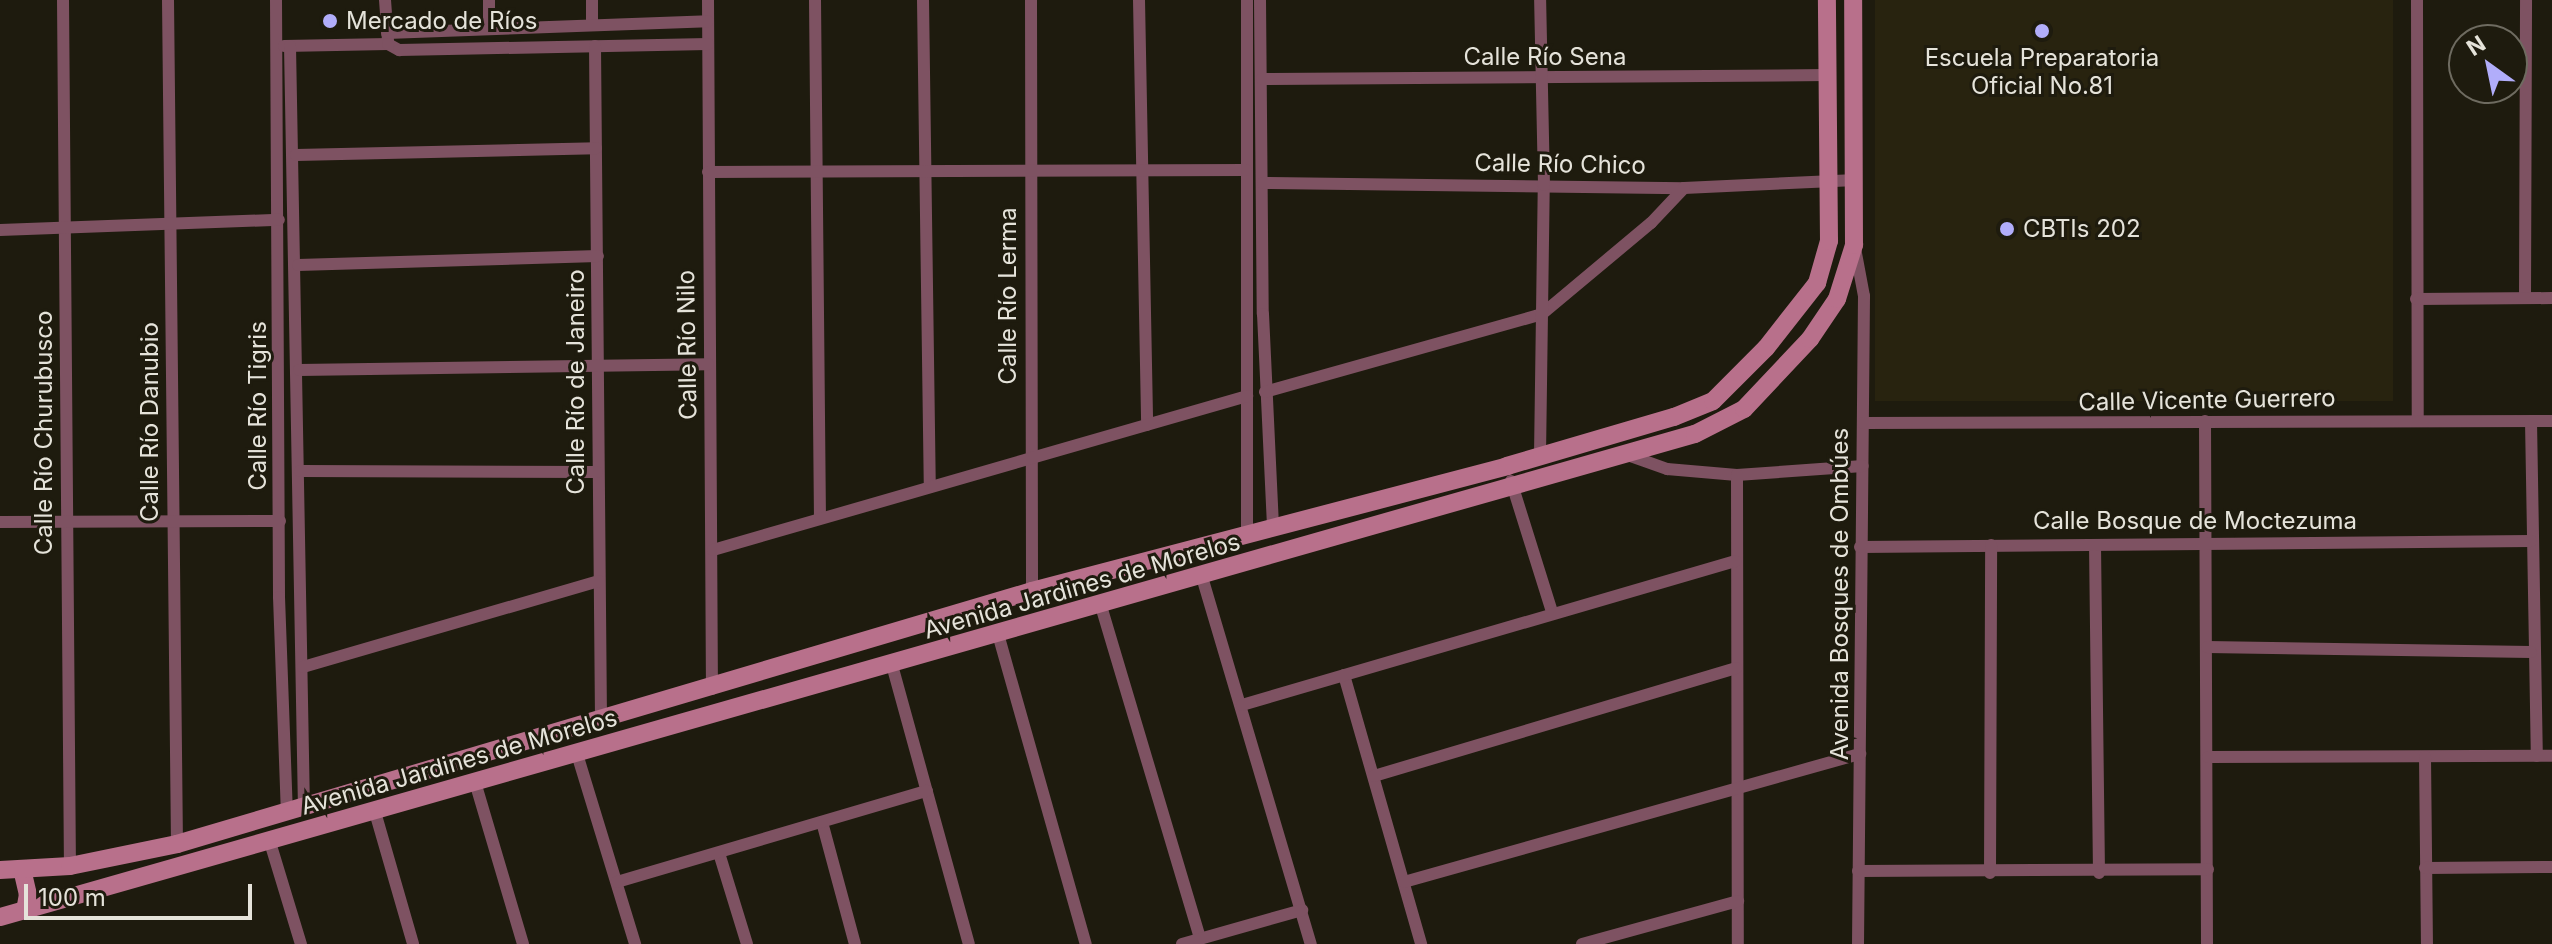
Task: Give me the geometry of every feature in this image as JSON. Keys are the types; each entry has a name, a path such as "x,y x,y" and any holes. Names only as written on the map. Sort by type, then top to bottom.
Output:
{"main road":[{"name":"Avenida Jardines de Morelos","path":"0,870 70,866 177,844 601,717 712,689 1032,591 1273,525 1507,466 1713,401 1766,348 1817,283 1829,241 1827,0"},
{"name":"Avenida Jardines de Morelos","path":"0,917 1101,606 1695,434 1744,409 1810,339 1837,299 1854,245 1853,0"},
{"path":"22,869 28,894 25,911"}],"street":[{"name":"Calle Río Churubusco","path":"63,0 70,866"},
{"name":"Calle Río Danubio","path":"168,0 177,844"},
{"name":"Calle Río Tigris","path":"276,0 296,155 303,667 296,809"},
{"path":"385,0 388,39 399,50 708,44"},
{"path":"489,0 489,26"},
{"path":"592,0 592,24"},
{"name":"Calle Río Nilo","path":"708,0 712,689"},
{"path":"815,0 820,518"},
{"path":"923,0 930,487"},
{"name":"Calle Río Lerma","path":"1031,0 1032,591"},
{"path":"1139,0 1147,425"},
{"path":"1247,0 1247,532"},
{"path":"1260,0 1263,314 1273,525"},
{"path":"1540,0 1538,80 1544,185 1540,456"},
{"path":"2417,0 2418,420"},
{"path":"2525,298 2526,0"},
{"path":"284,46 388,39 489,26 708,21"},
{"name":"Calle Río Tigris","path":"284,46 279,220 279,597 296,809"},
{"name":"Calle Río de Janeiro","path":"595,46 601,717"},
{"name":"Calle Río Sena","path":"1262,79 1538,80 1828,75"},
{"path":"296,155 596,148"},
{"path":"708,172 1246,170"},
{"name":"Calle Río Chico","path":"1263,183 1684,188 1856,180"},
{"path":"1265,392 1542,314 1651,223 1684,188"},
{"path":"0,230 279,220"},
{"name":"Avenida Bosques de Ombúes","path":"1854,245 1864,296 1858,944"},
{"path":"298,265 598,256"},
{"path":"2416,299 2552,298"},
{"path":"280,312 296,313"},
{"path":"1246,314 1263,314"},
{"path":"299,370 708,364"},
{"path":"713,550 1247,396"},
{"path":"2205,421 2207,944"},
{"path":"2531,421 2531,652 2537,756"},
{"name":"Calle Vicente Guerrero","path":"1863,423 2552,421"},
{"path":"1625,454 1667,469 1737,475 1863,466"},
{"path":"1507,466 1552,612"},
{"path":"300,471 597,472"},
{"path":"1737,475 1738,944"},
{"path":"0,522 280,521"},
{"name":"Calle Bosque de Moctezuma","path":"1860,547 2531,541"},
{"path":"1990,873 1991,545"},
{"path":"2095,545 2099,873"},
{"path":"1242,705 1735,561"},
{"path":"1202,577 1311,944"},
{"path":"303,667 599,581"},
{"path":"279,597 302,595"},
{"path":"1101,606 1200,939"},
{"path":"998,634 1086,944"},
{"path":"2207,647 2531,652"},
{"path":"892,665 969,944"},
{"path":"1374,776 1736,668"},
{"path":"1344,675 1421,944"},
{"path":"577,754 635,944"},
{"path":"1404,882 1737,786 1860,754"},
{"path":"2208,757 2552,756"},
{"path":"2425,757 2427,944"},
{"path":"475,782 523,944"},
{"path":"617,882 927,791"},
{"path":"375,812 413,944"},
{"path":"822,822 855,944"},
{"path":"269,839 301,944"},
{"path":"719,853 747,944"},
{"path":"2425,868 2552,867"},
{"path":"1858,871 2099,873 2208,869"},
{"path":"1582,944 1738,901"},
{"path":"1182,944 1302,910"}],"shaded area":[{"path":"1875,0 2393,0 2393,401 1875,401"}],"place":[{"name":"Mercado de Ríos","path":"330,21"},
{"name":"Escuela Preparatoria Oficial No.81","path":"2042,31"},
{"name":"CBTIs 202","path":"2007,229"}]}
